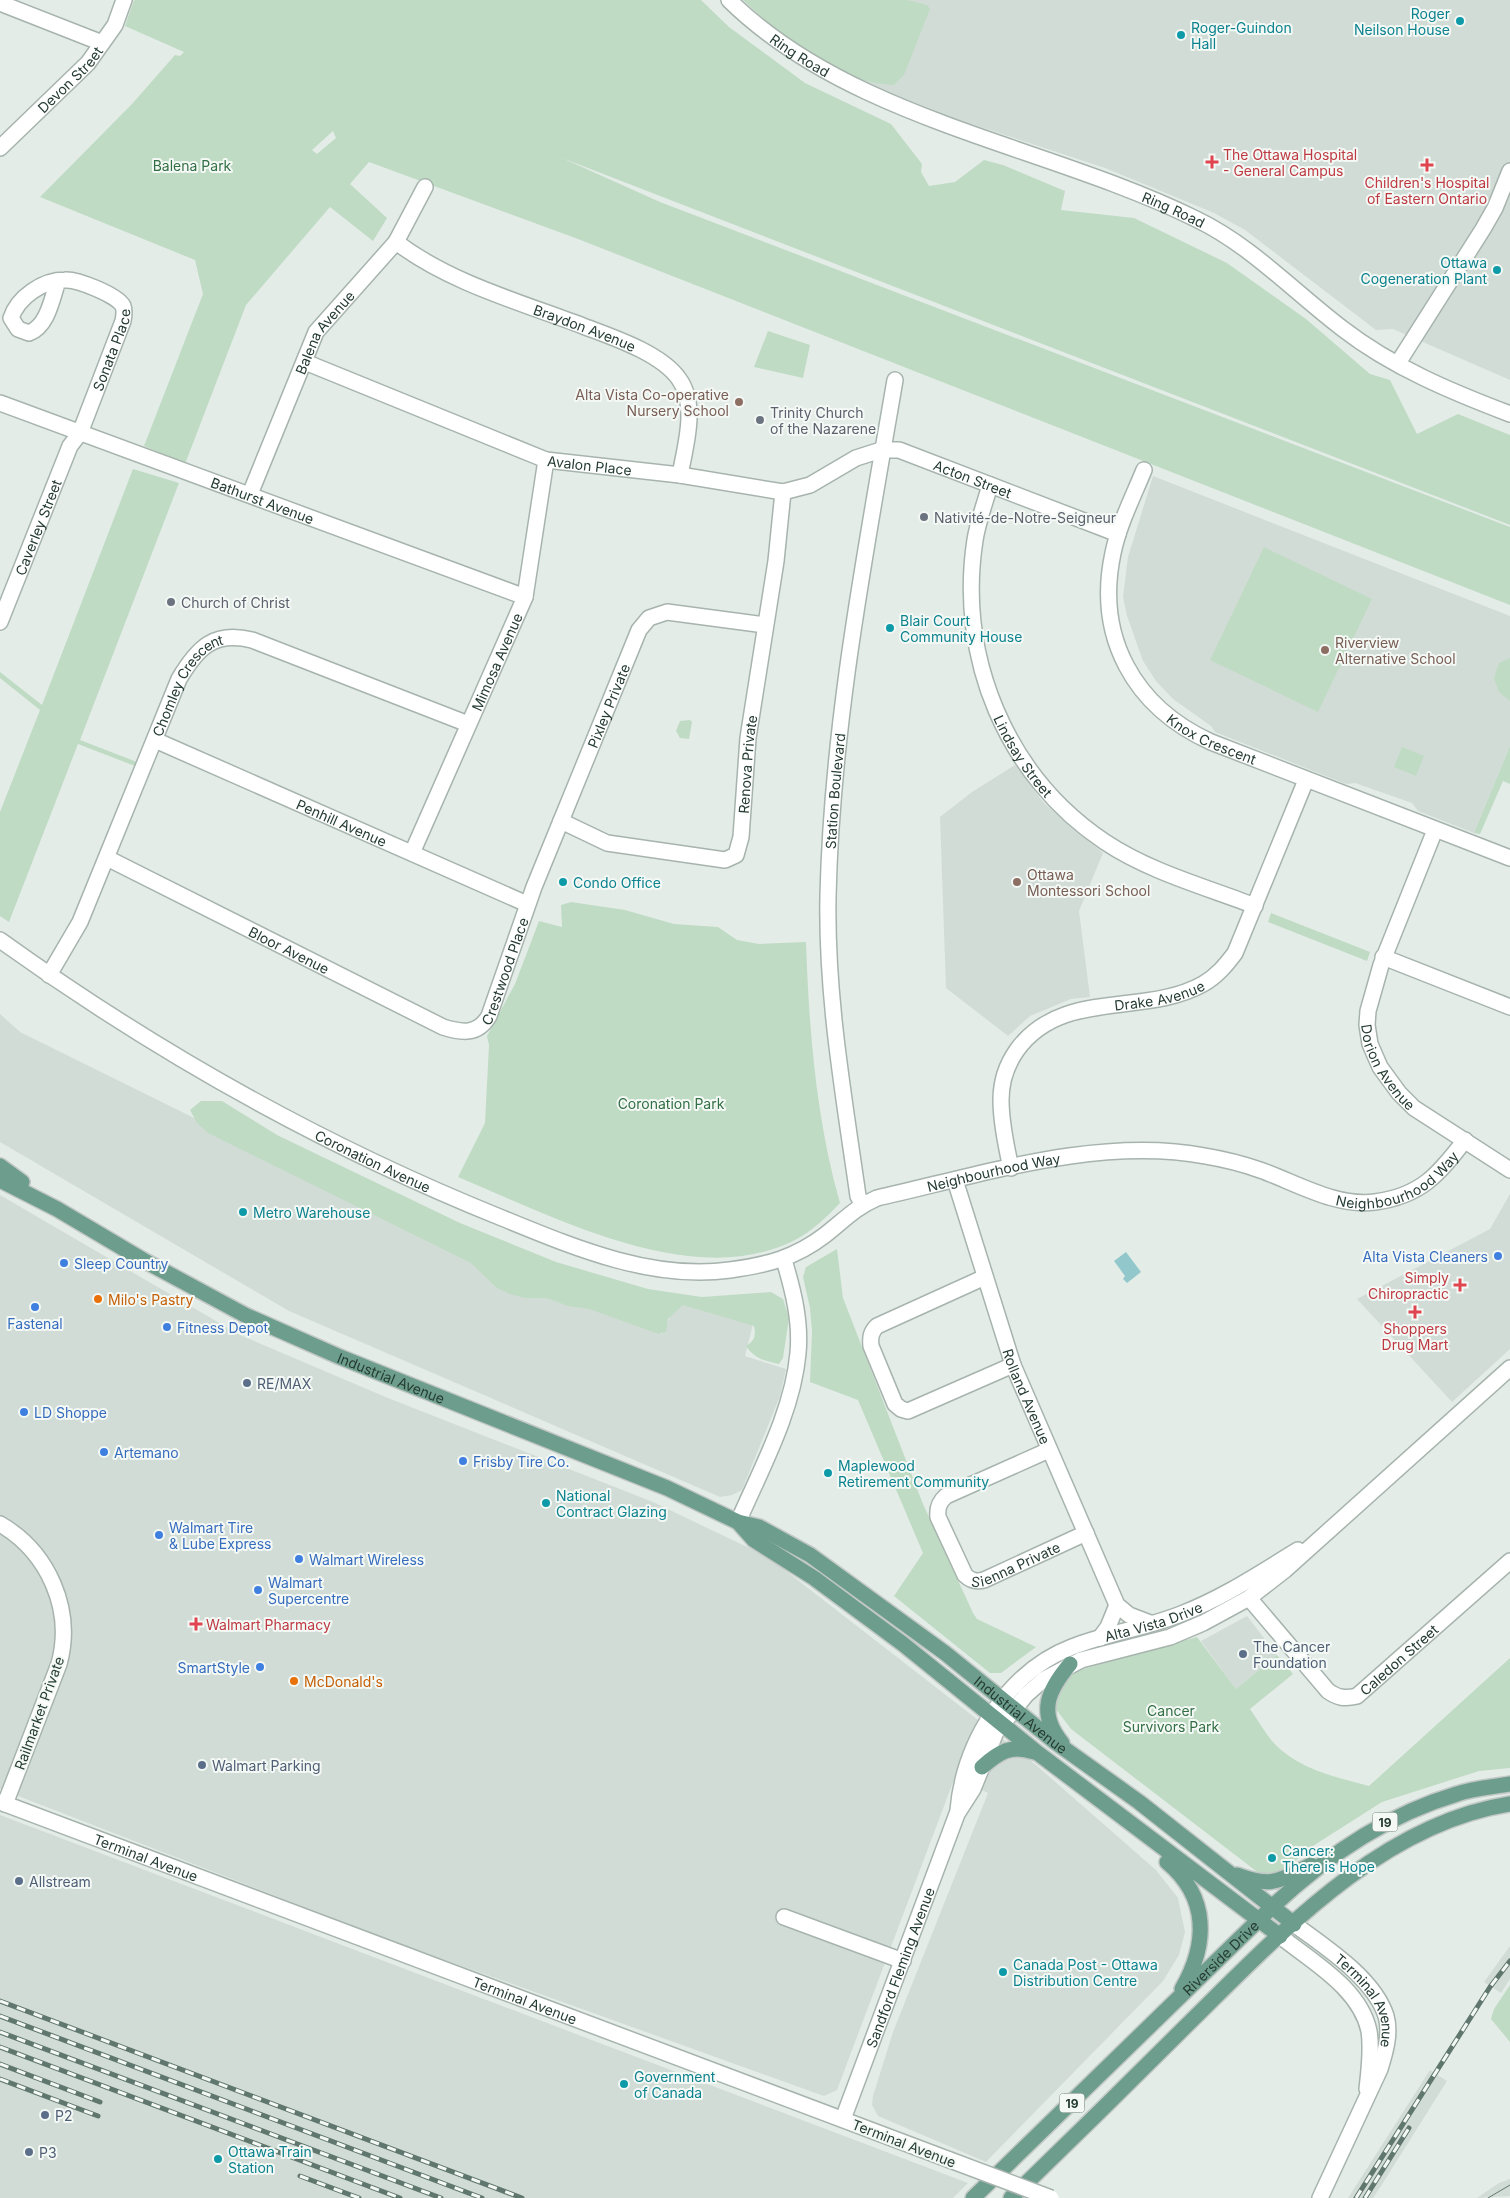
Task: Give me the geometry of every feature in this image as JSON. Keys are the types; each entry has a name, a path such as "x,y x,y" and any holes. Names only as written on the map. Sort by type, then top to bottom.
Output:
{"main road":[{"name":"Industrial Avenue","path":"0,1166 57,1209"},
{"name":"Industrial Avenue","path":"0,1180 57,1209 143,1260 245,1315 340,1357 659,1484 738,1522 759,1527 810,1555 938,1647 1083,1763 1139,1802 1294,1924"},
{"name":"Industrial Avenue","path":"738,1522 754,1540 814,1578 898,1639 1039,1754 1280,1936"},
{"path":"1070,1664 1052,1687 1048,1701 1049,1716 1061,1741 1083,1763"},
{"path":"982,1767 1005,1750 1024,1748 1039,1754"},
{"name":"Riverside Drive","path":"973,2198 1258,1920 1305,1877 1344,1848 1387,1821 1459,1793 1510,1784"},
{"name":"Riverside Drive","path":"1011,2198 1280,1936 1325,1897 1408,1839 1455,1817 1510,1804"},
{"path":"1134,1827 1183,1877 1191,1888 1199,1914 1200,1938 1197,1955 1187,1980 1170,2007"},
{"path":"1223,1870 1262,1883 1278,1881 1344,1848"}],"street":[{"name":"Devon Street","path":"0,148 88,63 115,25 124,0"},
{"name":"Ring Road","path":"729,0 768,35 834,76 958,128 1082,172 1197,219 1226,235 1345,330 1398,363 1459,394 1510,414"},
{"path":"0,3 102,44"},
{"path":"1398,363 1483,230 1510,171"},
{"name":"Balena Avenue","path":"250,494 316,332 396,242 425,188"},
{"name":"Braydon Avenue","path":"396,242 415,256 446,273 612,337 655,358 668,368 679,378 688,405 686,442 680,476"},
{"name":"Sonata Place","path":"58,281 72,281 112,296 118,300 124,311 123,321 80,433"},
{"name":"Avalon Place","path":"305,362 546,460 680,476 782,492 810,485 856,458 881,450"},
{"name":"Station Boulevard","path":"862,1204 858,1196 843,1101 828,945 828,896 842,710 881,450 894,380"},
{"name":"Bathurst Avenue","path":"0,404 250,494 525,597"},
{"name":"Caverley Street","path":"0,622 70,446 80,433"},
{"name":"Acton Street","path":"881,450 900,450 1118,534"},
{"name":"Mimosa Avenue","path":"412,853 525,597 546,460"},
{"name":"Knox Crescent","path":"1144,470 1118,534 1110,570 1110,614 1115,639 1136,684 1167,716 1196,735 1306,780 1510,858"},
{"name":"Lindsay Street","path":"990,485 975,539 972,576 973,622 980,663 990,698 997,717 1022,760 1055,800 1106,843 1164,871 1255,906"},
{"name":"Renova Private","path":"561,821 607,843 725,860 736,855 741,837 748,738 776,560 782,492"},
{"name":"Pixley Private","path":"527,904 639,630 649,618 667,612 765,625"},
{"name":"Chomley Crescent","path":"49,975 80,922 180,679 192,657 208,644 221,638 235,636 252,640 468,724"},
{"name":"Penhill Avenue","path":"155,740 527,904"},
{"name":"Drake Avenue","path":"1011,1168 1002,1121 1002,1085 1012,1057 1031,1034 1042,1025 1064,1014 1176,995 1202,984 1222,970 1235,952 1306,780"},
{"name":"Dorion Avenue","path":"1435,830 1383,957 1368,1011 1367,1025 1370,1044 1380,1067 1399,1093 1414,1108 1510,1170"},
{"name":"Bloor Avenue","path":"107,858 443,1027 458,1032 472,1032"},
{"name":"Crestwood Place","path":"472,1032 484,1024 489,1016 527,904"},
{"name":"Coronation Avenue","path":"0,940 49,975 175,1056 295,1124 431,1189 531,1230 610,1258 674,1270 729,1270 784,1260"},
{"path":"1383,957 1510,1007"},
{"name":"Neighbourhood Way","path":"784,1260 816,1242 862,1204 877,1198 1011,1168 1105,1152 1161,1151 1205,1156 1258,1170 1350,1203 1376,1202 1400,1197 1422,1187 1440,1170 1465,1140"},
{"name":"Rolland Avenue","path":"955,1180 1013,1365 1117,1605"},
{"path":"738,1522 774,1436 794,1378 799,1352 797,1311 784,1260"},
{"path":"985,1277 877,1326 870,1338 872,1346 895,1404 901,1409 908,1411 1013,1365"},
{"name":"Alta Vista Drive","path":"1008,1703 1070,1664 1170,1637 1203,1623 1249,1598 1285,1570 1510,1368"},
{"name":"Sienna Private","path":"1049,1450 946,1496 939,1505 938,1517 965,1575 971,1580 977,1581 1086,1533"},
{"name":"Railmarket Private","path":"0,1524 26,1544 51,1578 60,1598 64,1640 59,1664 3,1803"},
{"name":"Alta Vista Drive","path":"997,1719 1024,1676 1044,1660 1072,1647 1179,1615 1205,1604 1323,1535"},
{"name":"Caledon Street","path":"1249,1598 1328,1691 1337,1697 1347,1698 1358,1696 1510,1561"},
{"path":"1100,1638 1108,1627 1117,1605 1129,1615 1150,1623"},
{"name":"Sandford Fleming Avenue","path":"843,2119 957,1814 973,1789 982,1767 994,1734 997,1719"},
{"name":"Sandford Fleming Avenue","path":"957,1814 960,1784 997,1719"},
{"name":"Terminal Avenue","path":"3,1803 1051,2198"},
{"path":"784,1917 903,1961"},
{"name":"Terminal Avenue","path":"1294,1924 1359,1976 1378,1999 1386,2016 1387,2048 1380,2069 1366,2096 1338,2163 1320,2198"},
{"name":"Terminal Avenue","path":"1280,1936 1338,1982 1362,2012 1367,2023 1370,2041 1366,2096"}],"shaded area":[{"name":"The Ottawa Hospital - General Campus","path":"743,0 1510,0 1510,380 1393,329 1376,330 1245,230 1214,213 1105,168 941,114 875,87 786,39"},
{"name":"Riverview Alternative School","path":"1153,476 1510,616 1510,746 1474,833 1418,811 1412,803 1355,783 1346,784 1215,732 1211,726 1173,699 1156,681 1143,661 1127,616 1123,597 1128,557"},
{"name":"Ottawa Montessori School","path":"1015,765 1044,803 1103,853 1079,911 1090,997 1071,999 1030,1016 1008,1036 946,988 940,817 972,792"},
{"path":"0,1014 20,1032 524,1281 662,1334 677,1302 753,1324 745,1356 786,1369 780,1396 742,1490 732,1495 720,1497 289,1311 0,1142"},
{"path":"1510,1194 1510,1349 1452,1402 1357,1299 1490,1229"},
{"path":"0,1195 240,1335 388,1398 653,1502 768,1557 1036,1765 1156,1870 1178,1898 1185,1932 1179,1955 1163,1981 986,2162 878,2116 872,2105 873,2096 893,2032 988,1793 955,1777 837,2090 824,2096 387,1939 0,1789"},
{"path":"1247,1616 1277,1655 1236,1689 1201,1641"},
{"path":"0,1815 968,2183 953,2198 0,2198"},
{"path":"1510,1946 1510,1979 1501,1993 1484,1982"},
{"path":"1430,2070 1447,2081 1381,2186 1373,2198 1348,2198"},
{"path":"1510,2179 1510,2196 1477,2198 1499,2183"}],"green space":[{"name":"Balena Park","path":"134,0 701,0 729,27 805,83 891,124 922,164 921,172 929,186 955,182 984,160 1003,165 1065,191 1061,210 1134,218 1227,263 1306,319 1370,374 1390,380 1417,434 1458,414 1510,435 1510,525 562,158 660,202 1510,527 1510,605 578,239 369,162 350,184 387,218 373,241 330,207 246,305 185,464 144,446 203,294 195,260 40,197 132,104 175,55 180,56 184,52 125,26","holes":["333,131 336,138 317,154 312,150"]},
{"path":"743,0 907,0 927,5 930,9 904,75 894,85 852,76 812,56 775,29"},
{"path":"768,331 810,345 803,378 754,367"},
{"path":"133,469 179,483 80,740 137,762 135,766 78,744 9,922 0,916 0,812 40,710 0,678 0,672 42,705"},
{"path":"1264,547 1372,599 1318,712 1210,660"},
{"path":"1510,658 1510,701 1499,692 1494,678 1499,663"},
{"path":"690,720 692,722 689,739 680,738 676,731 680,721"},
{"path":"1510,746 1510,784 1503,781 1480,834 1474,833"},
{"path":"1402,747 1424,756 1416,776 1394,767"},
{"name":"Coronation Park","path":"571,902 625,910 674,924 718,927 737,940 759,944 806,942 809,1008 819,1107 840,1203 812,1229 793,1241 753,1254 711,1258 667,1253 579,1228 458,1177 485,1123 489,1045 487,1036 515,984 539,921 562,927 561,905"},
{"path":"1271,913 1370,952 1367,961 1268,922"},
{"path":"201,1101 222,1101 277,1135 460,1223 556,1262 648,1289 702,1297 771,1292 783,1299 789,1318 783,1358 779,1364 774,1363 761,1359 749,1350 746,1346 754,1338 754,1326 683,1305 668,1319 666,1332 659,1334 589,1309 568,1306 547,1298 525,1298 510,1294 497,1288 471,1263 208,1133 197,1123 190,1110"},
{"path":"837,1249 843,1298 923,1504 973,1613 977,1619 1036,1647 1001,1673 990,1673 894,1596 923,1553 858,1400 810,1382 812,1331 810,1308 803,1277 806,1267"},
{"name":"Cancer Survivors Park","path":"1197,1637 1236,1689 1277,1655 1293,1674 1250,1709 1266,1733 1282,1751 1293,1759 1317,1771 1369,1786 1510,1658 1510,1768 1479,1771 1382,1802 1316,1844 1284,1870 1273,1874 1260,1874 1071,1729 1055,1708 1056,1689 1073,1672"},
{"path":"1510,1985 1510,2042 1491,2019 1494,2009"}],"water":[{"path":"1126,1252 1141,1272 1127,1283 1123,1279 1125,1276 1114,1261"}],"tram line":[{"path":"1488,2198 1510,2185"}],"railway":[{"path":"1356,2198 1490,1987 1510,1961"},
{"path":"0,2001 522,2198"},
{"path":"0,2016 482,2198"},
{"path":"0,2032 441,2198"},
{"path":"0,2047 400,2198"},
{"path":"0,2064 100,2102"},
{"path":"0,2079 98,2116"},
{"path":"1365,2198 1409,2128"},
{"path":"300,2176 359,2198"}],"place":[{"name":"Roger Neilson House","path":"1460,21"},
{"name":"Roger-Guindon Hall","path":"1181,35"},
{"name":"The Ottawa Hospital - General Campus","path":"1212,162"},
{"name":"Children's Hospital of Eastern Ontario","path":"1427,165"},
{"name":"Ottawa Cogeneration Plant","path":"1497,270"},
{"name":"Alta Vista Co-operative Nursery School","path":"739,402"},
{"name":"Trinity Church of the Nazarene","path":"760,420"},
{"name":"Nativité-de-Notre-Seigneur","path":"924,517"},
{"name":"Church of Christ","path":"171,602"},
{"name":"Blair Court Community House","path":"890,628"},
{"name":"Riverview Alternative School","path":"1325,650"},
{"name":"Condo Office","path":"563,882"},
{"name":"Ottawa Montessori School","path":"1017,882"},
{"name":"Metro Warehouse","path":"243,1212"},
{"name":"Alta Vista Cleaners","path":"1498,1256"},
{"name":"Sleep Country","path":"64,1263"},
{"name":"Simply Chiropractic","path":"1460,1285"},
{"name":"Milo's Pastry","path":"98,1299"},
{"name":"Fastenal","path":"35,1307"},
{"name":"Shoppers Drug Mart","path":"1415,1312"},
{"name":"Fitness Depot","path":"167,1327"},
{"name":"RE/MAX","path":"247,1383"},
{"name":"LD Shoppe","path":"24,1412"},
{"name":"Artemano","path":"104,1452"},
{"name":"Frisby Tire Co.","path":"463,1461"},
{"name":"Maplewood Retirement Community","path":"828,1473"},
{"name":"National Contract Glazing","path":"546,1503"},
{"name":"Walmart Tire & Lube Express","path":"159,1535"},
{"name":"Walmart Wireless","path":"299,1559"},
{"name":"Walmart Supercentre","path":"258,1590"},
{"name":"Walmart Pharmacy","path":"196,1624"},
{"name":"The Cancer Foundation","path":"1243,1654"},
{"name":"SmartStyle","path":"260,1667"},
{"name":"McDonald's","path":"294,1681"},
{"name":"Walmart Parking","path":"202,1765"},
{"name":"Cancer: There is Hope","path":"1272,1858"},
{"name":"Allstream","path":"19,1881"},
{"name":"Canada Post - Ottawa Distribution Centre","path":"1003,1972"},
{"name":"Government of Canada","path":"624,2084"},
{"name":"P2","path":"45,2115"},
{"name":"P3","path":"29,2152"},
{"name":"Ottawa Train Station","path":"218,2159"}]}
